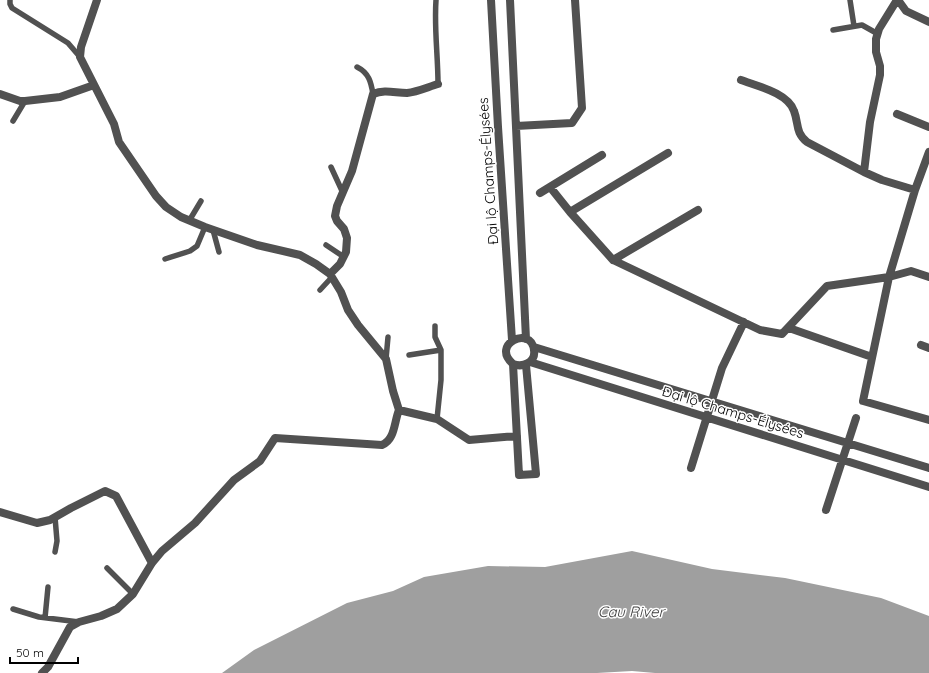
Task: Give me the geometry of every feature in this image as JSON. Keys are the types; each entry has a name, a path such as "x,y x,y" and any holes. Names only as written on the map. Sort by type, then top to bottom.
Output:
{"street":[{"path":"42,673 48,667 70,628 79,622 101,616 117,609 133,594 162,551 195,523 234,480 260,461 275,438 382,445 387,443 390,439 399,410 386,359 352,315 341,292 331,276 316,264 300,255 257,245 189,221 166,207 156,196 119,142 114,124 80,57 81,47 97,0"},
{"name":"Đại lộ Champs-Élysées","path":"491,0 512,340 506,352 513,364 519,475 536,474 528,363"},
{"name":"Đại lộ Champs-Élysées","path":"510,0 526,339 534,347 929,468"},
{"path":"516,126 572,123 582,108 575,0"},
{"path":"864,172 870,122 880,75 880,66 876,52 876,39 879,29 897,0 906,11 929,22"},
{"path":"741,80 778,94 787,100 794,109 798,132 807,142 864,172 882,180 915,190"},
{"path":"331,276 340,264 346,252 347,238 344,229 336,221 335,216 337,206 352,171 373,94 388,91 409,93 438,84"},
{"path":"0,94 20,101 25,101 60,97 94,85"},
{"path":"897,114 929,126"},
{"path":"929,152 915,190 889,277 863,401 929,420"},
{"path":"570,212 668,153"},
{"path":"540,193 602,155"},
{"path":"550,187 613,260 760,330 782,334 827,286 889,277 911,271 929,277"},
{"path":"613,260 698,210"},
{"path":"691,468 722,368 744,322"},
{"path":"789,328 872,357"},
{"path":"512,340 519,338 526,339"},
{"path":"528,363 534,355 534,347"},
{"name":"Đại lộ Champs-Élysées","path":"513,364 517,365 528,363 929,487"},
{"path":"399,410 437,419 469,440 517,436"},
{"path":"826,510 856,418"},
{"path":"0,512 37,523 50,520 105,491 116,496 152,564"}],"lane":[{"path":"10,0 12,8 68,43 80,57"},
{"path":"436,0 435,23 438,84"},
{"path":"850,0 854,26"},
{"path":"833,30 862,25 878,34"},
{"path":"357,67 366,72 369,77 373,94"},
{"path":"13,121 25,101"},
{"path":"331,167 343,193"},
{"path":"189,221 201,201"},
{"path":"209,229 219,252"},
{"path":"164,259 190,251 197,246 209,229"},
{"path":"326,244 344,257"},
{"path":"320,290 331,276"},
{"path":"435,326 435,337 441,350 441,380 437,419"},
{"path":"386,359 388,337"},
{"path":"409,355 441,350"},
{"path":"55,552 56,517"},
{"path":"107,568 133,594"},
{"path":"45,618 48,587"},
{"path":"13,609 45,618 79,622"}],"water":[{"name":"Cau River","path":"632,551 712,569 785,578 881,598 929,616 929,673 655,673 632,671 597,673 222,673 254,650 347,603 393,591 424,577 488,566 545,567"}]}
